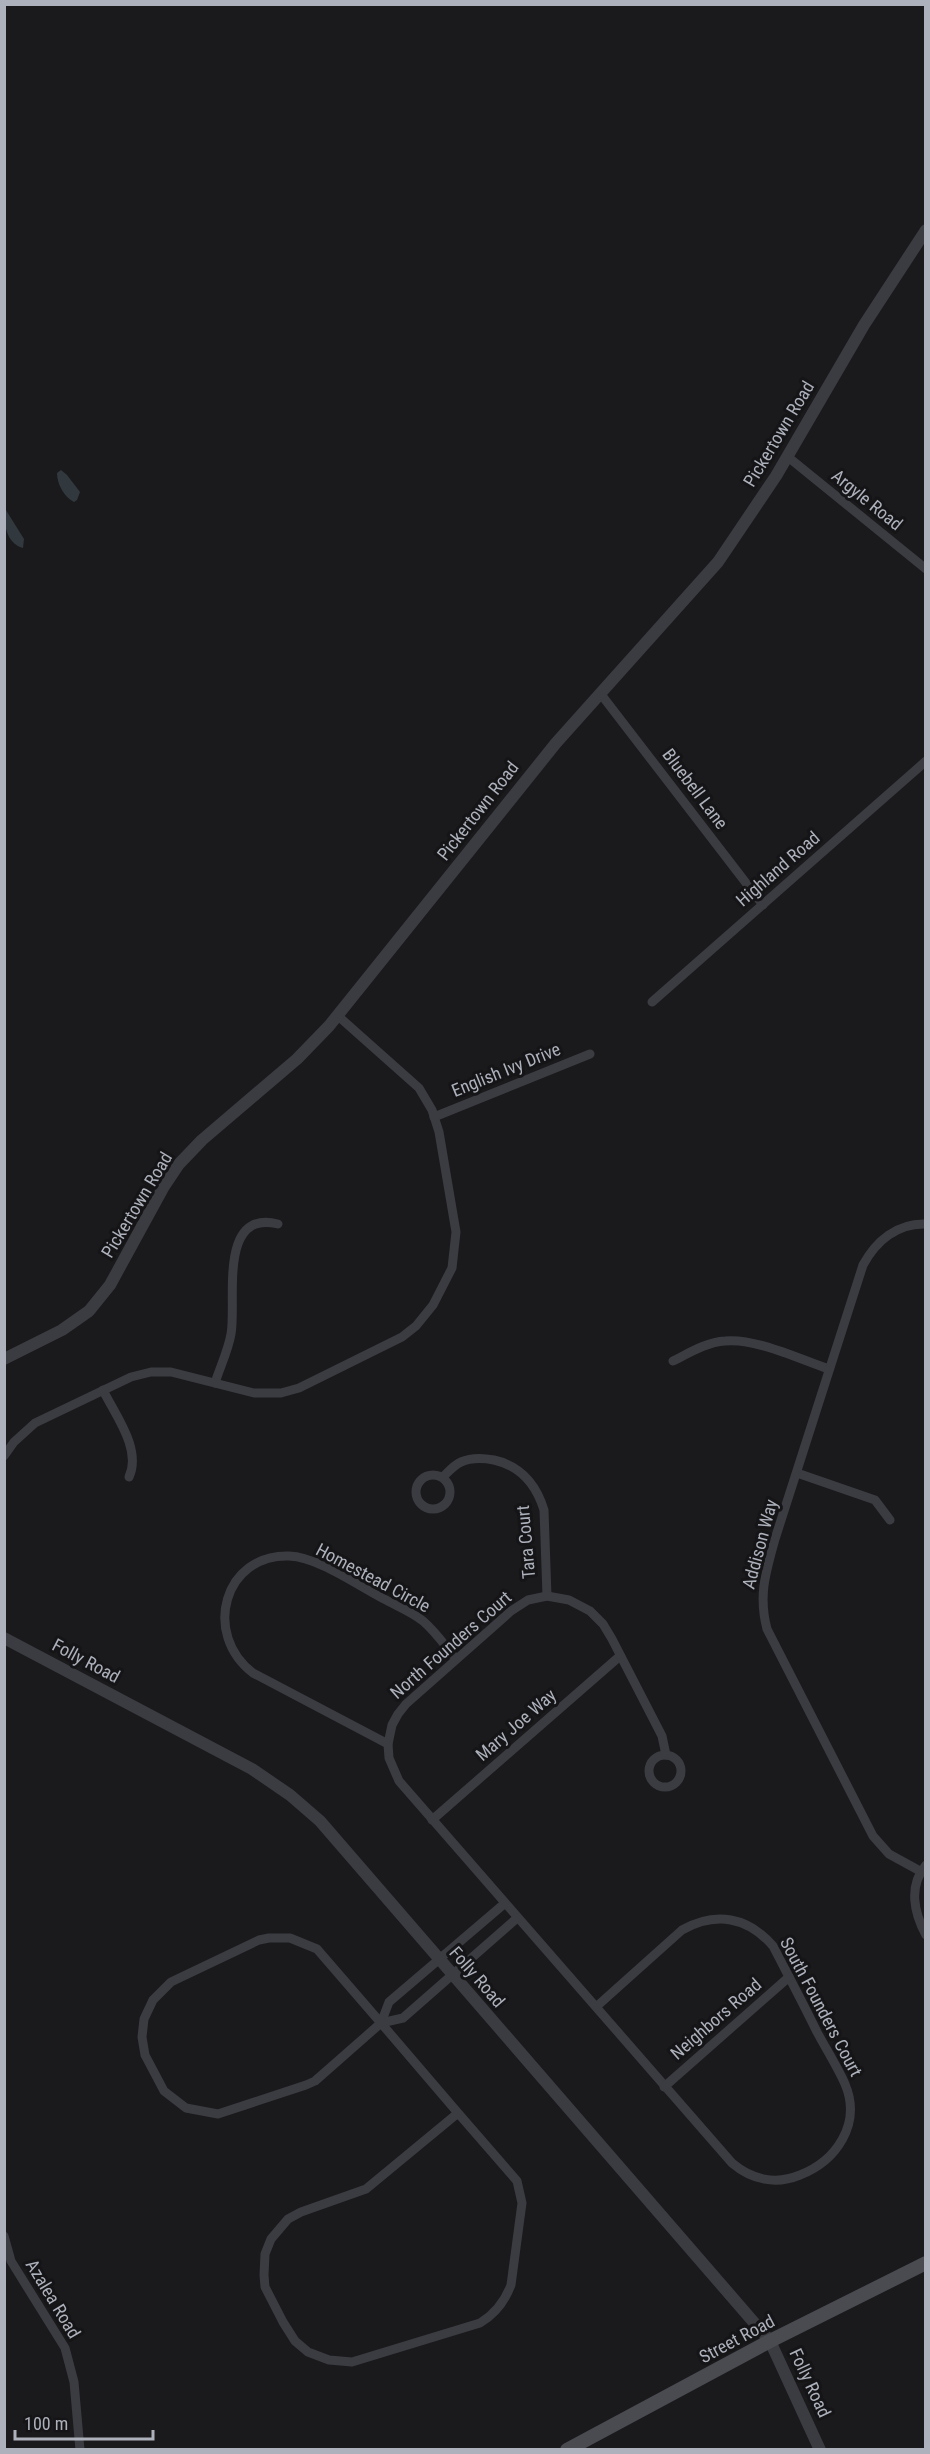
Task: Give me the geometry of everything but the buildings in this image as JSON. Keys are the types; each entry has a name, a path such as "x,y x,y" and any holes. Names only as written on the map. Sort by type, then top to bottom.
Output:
{"main road":[{"name":"Street Road","path":"567,2450 770,2341 926,2264"}],"street":[{"name":"Pickertown Road","path":"4,1359 62,1330 89,1311 110,1285 163,1188 179,1164 202,1140 297,1059 338,1016 521,784 718,562 746,524 788,457 864,325 926,230"},
{"name":"Argyle Road","path":"788,457 926,569"},
{"name":"Bluebell Lane","path":"600,693 763,905"},
{"name":"Highland Road","path":"652,1002 926,761"},
{"path":"4,1456 14,1442 35,1423 131,1377 160,1371 263,1395 292,1391 402,1337 423,1318 443,1289 452,1268 456,1232 434,1117 419,1088 338,1016"},
{"name":"English Ivy Drive","path":"434,1117 590,1054"},
{"path":"215,1383 231,1335 232,1275 235,1251 240,1240 255,1224 271,1222 278,1224"},
{"name":"Addison Way","path":"923,1868 889,1854 873,1836 767,1629 762,1588 863,1265 869,1254 888,1234 910,1226 926,1224"},
{"path":"673,1361 706,1345 725,1341 752,1343 829,1369"},
{"path":"103,1390 132,1450 134,1462 129,1477"},
{"name":"Tara Court","path":"443,1477 459,1463 489,1459 511,1465 530,1480 540,1498 543,1510 547,1596"},
{"path":"797,1473 875,1500 890,1520"},
{"name":"Homestead Circle","path":"388,1744 253,1673 243,1665 230,1648 224,1623 227,1601 237,1582 252,1567 268,1559 289,1556 310,1561 419,1618 456,1659"},
{"path":"547,1596 569,1600 590,1611 603,1624 662,1736 666,1755"},
{"name":"North Founders Court","path":"388,1744 392,1725 406,1704 516,1607 528,1600 547,1596"},
{"name":"Folly Road","path":"4,1638 222,1752 272,1781 313,1815 338,1840 438,1959 770,2341 820,2450"},
{"name":"Mary Joe Way","path":"432,1820 620,1656"},
{"path":"388,1744 389,1758 399,1781 504,1904 389,2002 381,2023 315,2081 295,2090 218,2114 186,2108 164,2091 145,2055 142,2037 144,2019 153,2000 171,1982 259,1940 278,1937 301,1941 317,1949 381,2023 458,2113 517,2181 521,2193 512,2285 496,2311 480,2323 352,2362 329,2361 300,2347 283,2322 265,2287 265,2254 275,2232 288,2219 301,2212 366,2189 458,2113"},
{"path":"923,1868 915,1888 914,1906 926,1935"},
{"name":"South Founders Court","path":"504,1904 732,2163 746,2173 770,2181 783,2180 813,2170 832,2156 844,2136 850,2114 845,2086 773,1946 758,1930 738,1921 716,1918 694,1924 682,1930 596,2007"},
{"path":"381,2023 403,2018 517,1918"},
{"name":"Neighbors Road","path":"664,2086 789,1977"},
{"name":"Azalea Road","path":"4,2236 8,2262 65,2348 70,2363 80,2450"}],"shaded area":[{"path":"61,470 80,492 74,502 64,494 60,486 57,473"},
{"path":"4,507 24,539 23,548 12,542 9,537 5,525"}]}
